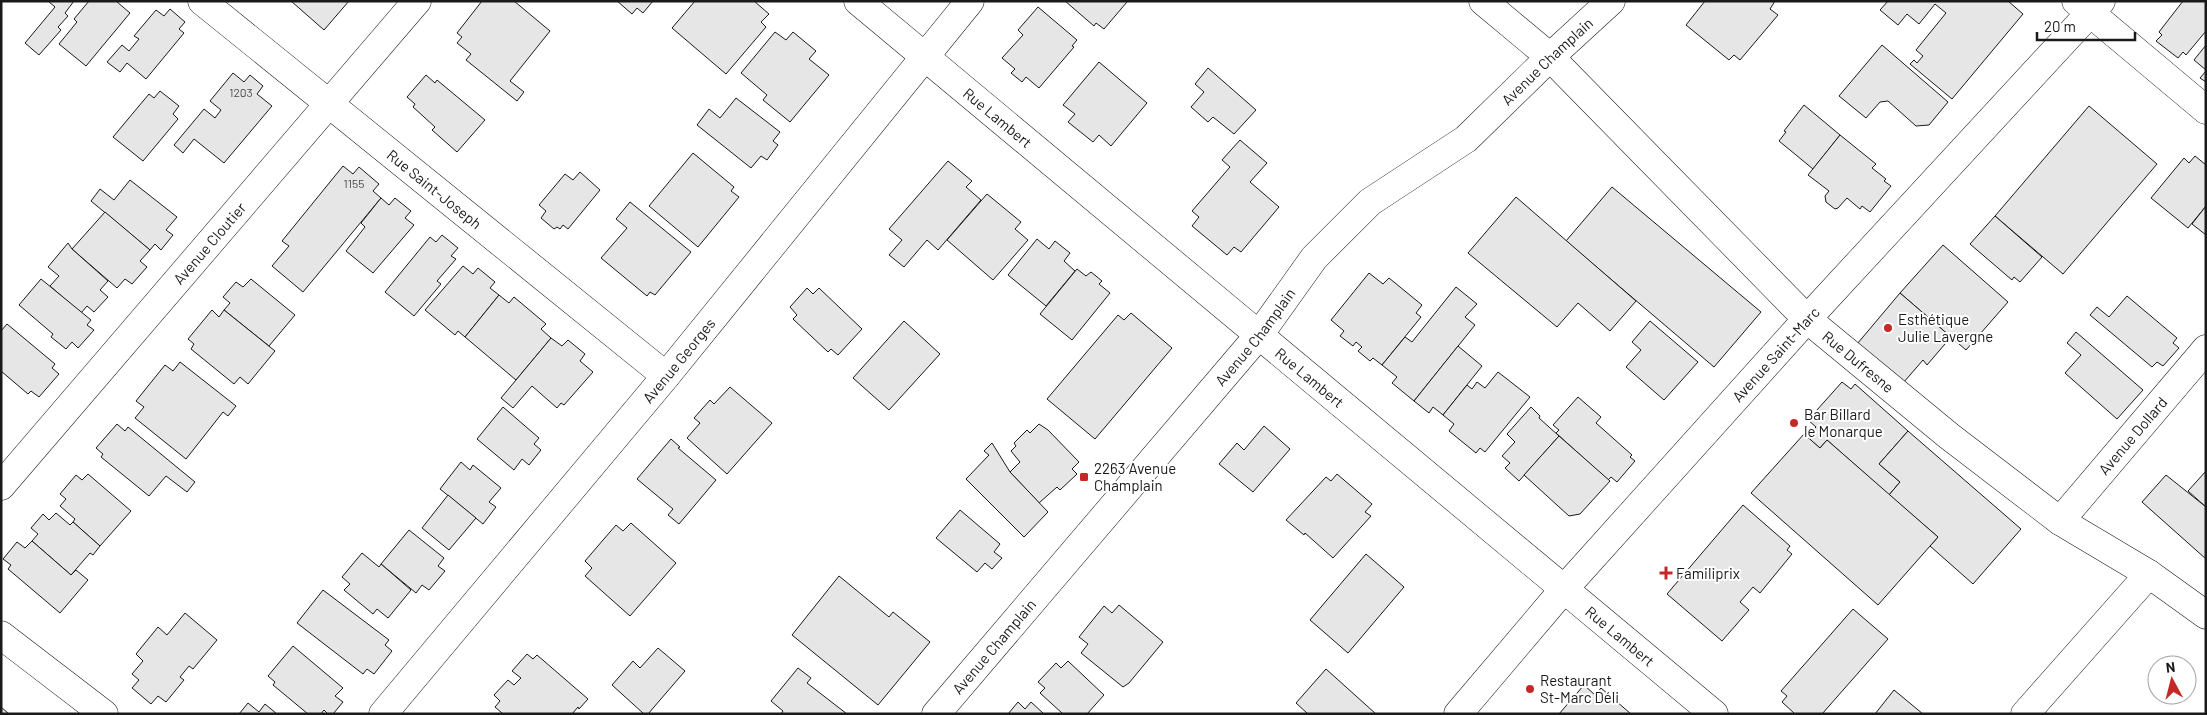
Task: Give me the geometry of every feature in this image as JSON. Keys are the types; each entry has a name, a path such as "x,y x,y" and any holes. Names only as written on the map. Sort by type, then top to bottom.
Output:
{"street":[{"name":"Rue Saint-Joseph","path":"202,1 666,376"},
{"name":"Avenue Cloutier","path":"1,486 417,1"},
{"name":"Rue Lambert","path":"858,1 1714,714"},
{"name":"Avenue Georges","path":"382,714 666,376 970,1"},
{"name":"Rue Dufresne","path":"1483,1 1550,57 1806,319 1948,436 2060,521 2149,574 2206,615"},
{"name":"Avenue Champlain","path":"936,714 1259,335 1314,258 1370,202 1466,139 1611,1"},
{"path":"2089,6 2206,110"},
{"name":"Avenue Saint-Marc","path":"1458,714 1564,589 2089,6"},
{"name":"Avenue Dollard","path":"2060,521 2206,349"},
{"path":"2025,714 2149,574"},
{"path":"1,634 104,714"}],"building":[{"path":"48,1 74,1 65,13 68,16 58,27 61,30 39,55 25,43 55,7"},
{"path":"89,1 116,1 130,13 86,66 59,44 77,22 74,19"},
{"path":"291,1 349,1 324,30"},
{"path":"482,1 514,1 550,31 510,81 524,92 517,101 466,60 471,54 457,43 462,37 457,33"},
{"path":"617,1 653,1 643,13 637,8 632,14"},
{"path":"695,1 754,1 769,14 761,22 766,27 726,74 672,28"},
{"path":"1065,1 1127,2 1104,29 1096,23 1094,26"},
{"path":"1705,1 1775,1 1770,9 1778,15 1740,60 1734,55 1729,60 1686,25"},
{"path":"1888,1 2008,1 2023,14 1952,99 1910,64 1914,60 1917,63 1923,56 1916,50 1946,13 1935,4 1919,24 1907,14 1898,25 1880,10"},
{"path":"2183,1 2206,1 2206,31 2186,55 2183,52 2178,58 2156,41 2162,35 2159,32"},
{"path":"1038,7 1077,40 1072,46 1074,47 1039,88 1026,77 1022,82 1011,73 1015,69 1002,58 1023,35 1018,30"},
{"path":"170,9 185,22 179,29 184,33 146,79 127,63 120,72 107,62 122,45 129,51 139,39 134,36 156,10 164,16"},
{"path":"775,32 786,40 793,32 816,51 809,59 829,75 790,122 763,100 767,95 741,73"},
{"path":"1882,45 1948,102 1929,125 1916,126 1888,101 1880,102 1866,118 1839,96"},
{"path":"2206,45 2206,70 2194,60"},
{"path":"1099,62 1147,103 1111,146 1099,135 1093,142 1068,122 1075,114 1063,105"},
{"path":"1208,68 1256,110 1234,134 1213,117 1208,122 1191,107 1204,92 1195,84"},
{"path":"2206,71 2206,82 2200,78"},
{"path":"233,73 244,82 250,75 263,86 257,94 272,106 224,163 194,139 183,153 174,145 204,109 215,118 221,110 210,101"},
{"path":"426,75 435,83 437,80 485,120 457,152 432,130 435,127 413,107 415,104 407,97"},
{"path":"160,91 179,106 173,114 178,119 143,161 113,137 149,94 154,98"},
{"path":"736,98 780,132 773,141 778,145 767,160 761,156 751,168 697,125 709,109 720,118"},
{"path":"1804,105 1840,135 1813,169 1779,141 1786,132 1784,131"},
{"path":"2089,106 2157,164 2063,274 1995,216"},
{"path":"1840,135 1876,164 1872,168 1886,179 1884,181 1891,186 1870,212 1862,206 1860,209 1847,198 1835,209 1826,202 1825,196 1829,191 1808,175"},
{"path":"1240,140 1267,163 1250,182 1279,207 1241,252 1234,247 1227,255 1192,226 1199,217 1192,211 1230,167 1222,160"},
{"path":"693,153 734,187 731,191 739,197 698,247 649,206"},
{"path":"2195,156 2206,165 2206,206 2188,228 2151,198 2184,158 2189,163"},
{"path":"948,161 972,181 966,187 981,200 938,250 927,240 904,267 889,255 902,240 889,229"},
{"path":"343,166 353,174 359,167 379,184 373,191 381,198 303,292 272,266 289,246 282,241"},
{"path":"580,172 600,190 568,229 563,225 560,229 557,227 554,229 541,218 546,211 539,205 565,174 573,180"},
{"path":"130,180 177,217 166,230 173,235 161,250 155,244 150,250 91,201 100,189 114,200"},
{"path":"1612,187 1761,312 1714,367 1566,241"},
{"path":"987,194 1021,222 1015,229 1028,240 993,280 947,240"},
{"path":"1516,197 1636,301 1610,331 1578,303 1557,327 1468,253"},
{"path":"381,198 389,205 395,198 411,211 405,218 414,225 373,273 346,251 365,227 361,223"},
{"path":"630,202 691,252 655,295 650,292 647,296 601,258 627,228 616,219"},
{"path":"2206,206 2206,235 2192,224"},
{"path":"105,212 150,250 140,261 147,267 132,284 125,279 117,288 72,249"},
{"path":"1995,216 2042,257 2020,282 2014,277 2012,280 1970,244"},
{"path":"442,235 458,248 451,256 456,259 437,281 441,284 414,316 385,292 430,237 436,242"},
{"path":"1037,239 1049,249 1055,241 1070,253 1064,261 1075,271 1046,306 1008,275"},
{"path":"68,243 72,249 108,281 100,290 108,297 94,312 87,306 81,313 50,286 59,276 48,267"},
{"path":"1943,245 2008,302 1966,350 1900,293"},
{"path":"463,266 473,274 478,268 495,282 490,288 499,295 465,337 458,331 455,335 425,310"},
{"path":"1077,269 1086,276 1091,272 1102,281 1099,284 1110,293 1072,340 1040,314"},
{"path":"1369,273 1383,284 1389,278 1422,305 1416,313 1421,317 1382,365 1373,358 1370,361 1358,351 1362,347 1356,342 1353,346 1340,336 1344,331 1331,320"},
{"path":"41,279 91,320 87,325 94,330 78,348 72,342 66,349 51,337 53,334 19,305"},
{"path":"251,279 295,315 269,346 224,310 230,303 223,297 236,282 243,287"},
{"path":"1456,287 1477,304 1465,317 1475,325 1414,401 1392,383 1397,377 1382,365 1405,337 1412,342"},
{"path":"807,288 813,294 819,288 862,329 838,355 831,349 828,352 793,319 797,315 790,307"},
{"path":"1900,293 1951,337 1927,365 1923,360 1897,390 1852,350"},
{"path":"499,295 509,303 514,297 546,324 541,329 551,338 516,380 465,337"},
{"path":"2127,296 2177,338 2173,343 2179,348 2163,366 2157,362 2152,367 2090,315 2097,307 2109,317"},
{"path":"212,310 219,317 224,310 275,351 248,384 240,377 234,384 191,349 194,344 188,339"},
{"path":"1131,313 1172,348 1095,439 1047,399 1118,315 1124,320"},
{"path":"904,321 940,354 889,410 853,378"},
{"path":"1650,321 1698,362 1664,400 1626,367 1641,350 1632,342"},
{"path":"7,324 55,364 52,368 59,374 39,397 31,391 28,394 1,371 1,331"},
{"path":"2076,332 2143,390 2117,419 2065,373 2081,355 2067,343"},
{"path":"551,338 562,346 568,340 585,354 580,361 593,372 564,405 561,403 557,408 532,386 513,408 501,398"},
{"path":"1458,346 1482,366 1443,415 1433,407 1429,413 1414,401"},
{"path":"180,362 236,406 228,416 223,412 186,459 135,418 144,407 136,401 165,365 173,371"},
{"path":"1498,372 1530,397 1485,452 1480,448 1476,453 1449,431 1454,424 1443,415 1467,385 1472,389 1477,382 1485,388"},
{"path":"1842,382 1851,389 1855,384 1908,431 1879,464 1900,482 1889,495 1827,440 1820,448 1807,437 1816,427 1808,420"},
{"path":"730,387 772,423 727,474 687,438 700,423 694,418 710,400 714,404"},
{"path":"1578,397 1601,417 1596,423 1632,455 1630,457 1635,461 1617,482 1611,477 1608,480 1556,433 1559,430 1553,425"},
{"path":"503,407 539,438 534,444 541,450 529,465 522,459 514,470 477,439"},
{"path":"1531,407 1540,416 1539,418 1559,436 1519,481 1505,468 1510,463 1502,456 1515,442 1507,434"},
{"path":"117,424 125,431 128,427 195,482 187,492 166,476 149,496 101,457 103,454 96,448"},
{"path":"1039,424 1048,430 1079,462 1072,469 1077,474 1060,490 1057,487 1039,503 1010,472 1020,462 1011,451 1016,446 1014,443 1027,430 1030,433"},
{"path":"1264,426 1290,449 1253,492 1219,464 1237,443 1244,450"},
{"path":"1908,431 2021,529 1973,584 1930,546 1938,537 1889,495 1900,482 1879,464"},
{"path":"1804,434 1820,448 1827,440 1938,537 1878,605 1751,493"},
{"path":"1559,436 1610,481 1580,514 1569,516 1524,475"},
{"path":"671,439 680,447 678,448 716,480 679,524 668,515 673,509 637,479"},
{"path":"992,443 1010,472 1048,512 1024,537 966,479 989,455 984,451"},
{"path":"461,462 470,470 473,465 501,488 489,502 496,507 483,524 440,489"},
{"path":"2206,471 2206,507 2188,491"},
{"path":"88,474 131,511 100,546 73,522 75,519 60,506 66,499 60,494 76,475 82,480"},
{"path":"1337,474 1372,504 1365,512 1371,516 1333,558 1305,533 1304,535 1286,520 1326,477 1331,481"},
{"path":"2166,475 2206,507 2206,559 2142,502"},
{"path":"448,495 476,518 449,550 422,528"},
{"path":"1743,505 1790,546 1787,550 1792,554 1760,593 1753,587 1740,602 1749,610 1722,641 1667,594"},
{"path":"960,510 1000,544 994,552 1002,558 992,569 985,563 977,572 936,538"},
{"path":"56,513 70,525 73,522 100,546 93,555 90,553 71,575 32,541 38,534 31,528 43,514 49,520"},
{"path":"631,523 676,563 630,616 585,576 592,568 585,561 616,525 623,531"},
{"path":"409,530 444,558 438,566 445,571 429,590 422,585 416,593 381,564"},
{"path":"32,541 71,575 76,570 88,580 60,613 8,569 11,565 3,559 17,542 25,548"},
{"path":"362,553 379,567 381,564 411,590 388,618 377,609 373,614 344,590 350,584 342,577"},
{"path":"1366,554 1404,587 1348,653 1310,620"},
{"path":"839,576 889,617 893,612 930,642 878,705 792,635"},
{"path":"323,590 389,640 385,645 392,651 374,674 367,669 363,674 297,623"},
{"path":"1119,605 1163,642 1129,683 1123,687 1081,653 1088,644 1079,637 1104,606 1112,613"},
{"path":"1853,609 1888,639 1822,714 1795,714 1782,702 1787,696 1781,691"},
{"path":"185,613 217,640 193,669 189,666 180,677 184,680 166,702 158,696 151,704 132,688 139,680 132,674 143,661 136,654 158,627 167,635"},
{"path":"293,646 343,688 335,696 343,702 333,714 328,714 324,710 321,714 308,714 273,685 275,682 268,676"},
{"path":"658,648 685,671 648,714 644,714 612,685 633,661 640,668"},
{"path":"527,654 533,659 537,655 588,699 572,714 503,714 495,707 500,701 494,695 508,680 514,685 521,678 512,671"},
{"path":"1068,661 1104,695 1087,714 1063,714 1040,693 1045,688 1038,682 1056,663 1061,668"},
{"path":"798,668 811,678 807,683 847,714 781,714 783,711 771,701"},
{"path":"1326,669 1376,714 1308,714 1296,703"},
{"path":"1584,685 1595,695 1601,688 1631,714 1559,714"},
{"path":"1894,690 1923,714 1875,714"},
{"path":"1018,702 1025,709 1031,702 1044,714 1008,714"},
{"path":"248,703 259,712 265,704 277,714 239,714"},
{"path":"1,707 9,714 1,714"}],"place":[{"name":"Esthétique Julie Lavergne","path":"1888,328"},
{"name":"Bar Billard le Monarque","path":"1794,423"},
{"name":"2263 Avenue Champlain","path":"1084,477"},
{"name":"Familiprix","path":"1666,573"},
{"name":"Restaurant St-Marc Déli","path":"1530,689"}]}
